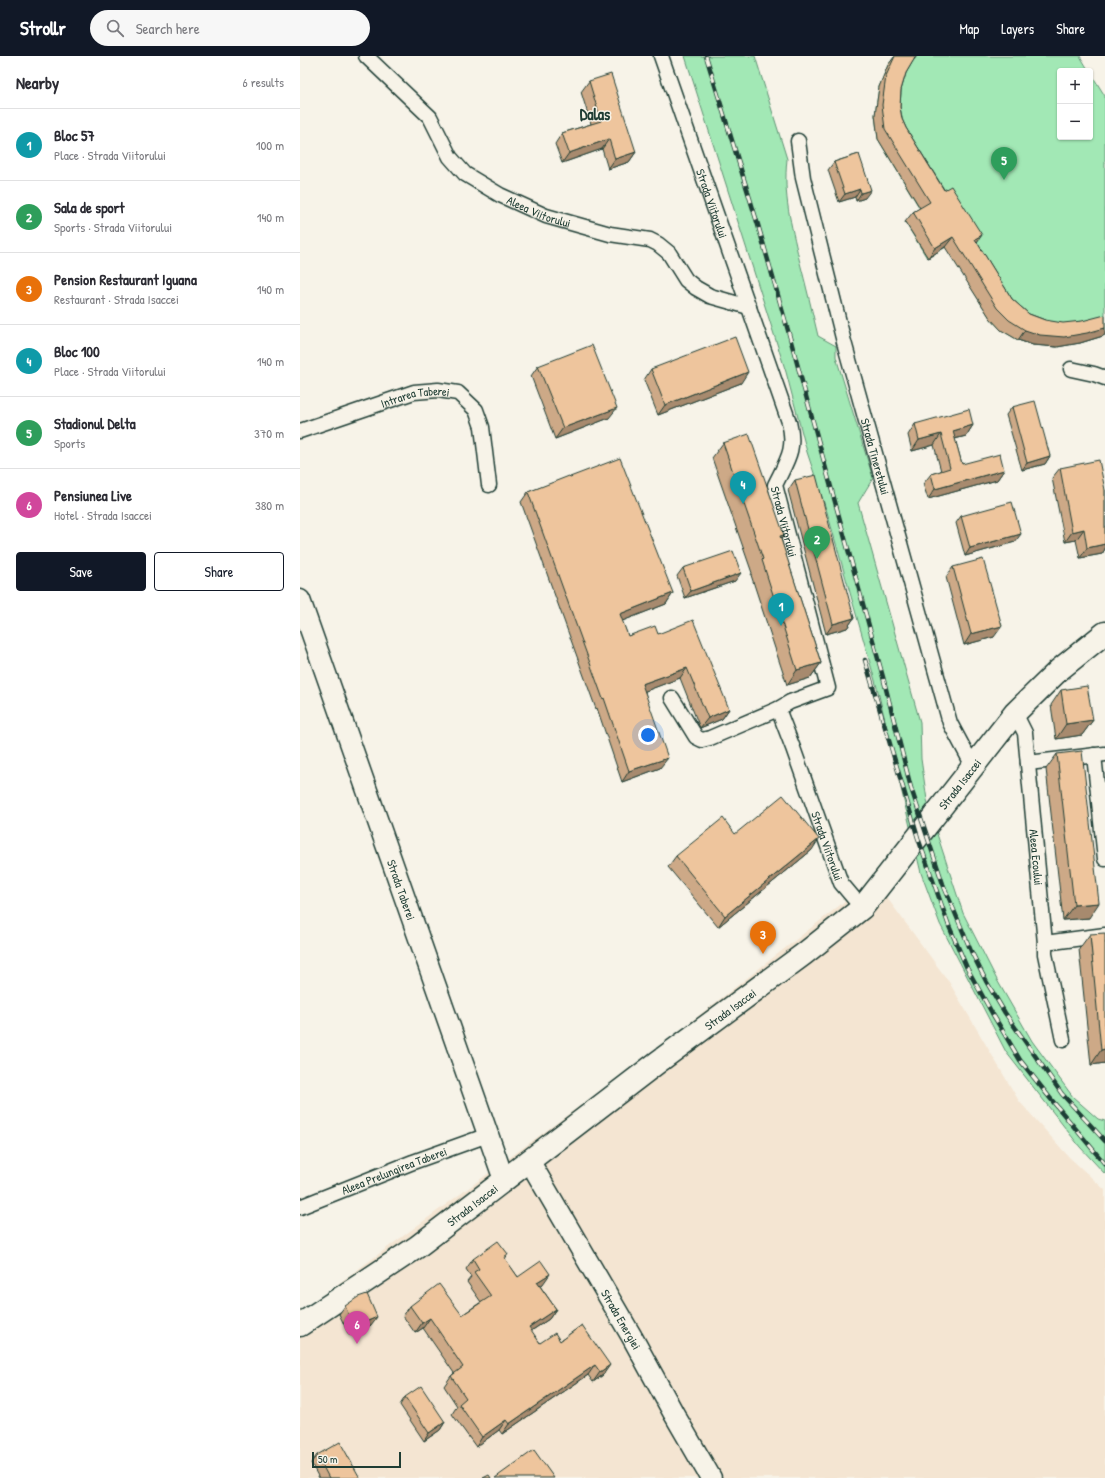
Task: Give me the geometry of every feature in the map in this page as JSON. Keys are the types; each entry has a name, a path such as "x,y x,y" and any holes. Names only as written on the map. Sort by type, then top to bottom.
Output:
{"main road":[{"name":"Strada Isaccei","path":"300,1324 417,1247 504,1180 530,1162 652,1066 804,954 862,908 1015,713 1059,670 1105,633"}],"street":[{"name":"Aleea Viitorului","path":"366,56 430,117 450,157 465,174 500,195 546,216 610,234 650,240 658,244 669,253 686,280 696,288 710,296 749,307"},
{"name":"Strada Viitorului","path":"661,56 792,434 790,454 775,484 828,688 790,702 778,709 841,883 862,908"},
{"name":"Strada Tineretului","path":"798,141 803,178 847,352 950,723 973,766"},
{"path":"1072,370 1094,374 1105,378"},
{"name":"Intrarea Taberei","path":"300,431 414,392 438,390 458,393 476,410 482,427 489,485"},
{"name":"Strada Taberei","path":"300,600 504,1180"},
{"path":"672,698 696,737 702,740 778,709"},
{"name":"Aleea Ecoului","path":"1015,713 1025,733 1045,954 1062,1040"},
{"path":"1028,763 1099,754 1105,859"},
{"path":"1045,943 1105,935"},
{"name":"Aleea Prelungirea Taberei","path":"300,1207 346,1190 413,1162 488,1135"},
{"name":"Strada Energiei","path":"530,1162 712,1478"}],"shaded area":[{"path":"858,891 885,895 949,982 1019,1101 1069,1157 1105,1190 1105,1478 300,1478 300,1312 645,1058"}],"green space":[{"path":"685,56 755,56 787,159 786,186 788,210 818,336 836,346 836,357 873,478 858,503 920,722 921,759 927,800 936,831 963,913 997,980 1032,1041 1073,1097 1098,1119 1105,1121 1105,1174 1080,1147 1006,1052 940,924 921,873 878,691 827,512 807,452 786,372"},
{"path":"895,56 1080,56 1087,68 1057,68 1057,140 1093,140 1093,77 1105,96 1105,335 1080,343 1033,345 1018,340 1001,330 990,318 946,247 927,258 905,222 922,212 878,139 875,115 879,87 888,65"}],"building":[{"path":"895,56 916,56 906,73 901,90 900,107 902,119 906,128 944,190 951,186 982,235 975,239 1012,299 1029,314 1045,320 1063,323 1082,321 1105,315 1105,328 1064,337 1040,335 1025,330 1009,320 997,308 953,237 935,248 913,212 930,202 885,129 882,105 886,76"},
{"path":"611,74 636,152 615,159 609,139 569,153 562,133 601,121 589,81"},
{"path":"859,154 871,190 861,193 860,189 845,194 834,162"},
{"path":"735,337 748,372 665,405 651,369"},
{"path":"592,345 617,408 563,428 538,366"},
{"path":"1035,401 1050,456 1027,463 1012,407"},
{"path":"969,409 973,425 953,431 962,464 1000,454 1004,470 935,489 931,474 950,468 941,434 919,440 915,424"},
{"path":"749,434 784,535 780,536 821,663 797,670 762,560 763,559 723,443"},
{"path":"620,458 673,593 620,614 628,636 655,626 658,634 693,620 729,709 708,718 687,668 642,684 668,758 629,771 604,698 603,699 528,492"},
{"path":"1099,460 1105,490 1105,544 1087,548 1084,529 1072,532 1060,468"},
{"path":"816,475 854,618 833,624 795,480"},
{"path":"1012,502 1021,534 970,548 961,516"},
{"path":"733,551 741,573 691,591 683,568"},
{"path":"983,559 1002,626 971,634 953,567"},
{"path":"1087,686 1093,720 1066,724 1061,690"},
{"path":"1082,751 1099,903 1074,905 1057,754"},
{"path":"783,795 819,839 725,916 676,856 723,818 735,834"},
{"path":"1105,933 1105,1049 1101,1050 1090,934"},
{"path":"498,1241 508,1254 504,1257 518,1277 541,1261 550,1274 537,1282 556,1309 529,1327 540,1343 555,1333 560,1341 582,1325 610,1365 600,1372 595,1365 509,1424 506,1420 482,1437 459,1404 466,1398 451,1376 463,1367 430,1318 422,1323 410,1306 439,1284 462,1315 491,1296 474,1272 479,1269 473,1259"},
{"path":"367,1294 377,1317 354,1327 345,1306 358,1297"},
{"path":"421,1386 445,1422 429,1433 405,1397"},
{"path":"340,1442 360,1478 329,1478 317,1455"},
{"path":"534,1450 554,1478 495,1478"},
{"path":"489,1475 491,1478 483,1478"}],"railway":[{"path":"706,56 758,225 789,334 883,677 911,788 943,884 971,951 986,981 1005,1013 1062,1094 1105,1141"},
{"path":"865,660 918,838 949,926 967,968 1020,1060 1105,1164"}],"place":[{"name":"Stadionul Delta","path":"1004,180"},
{"name":"Bloc 100","path":"743,504"},
{"name":"Sala de sport","path":"817,559"},
{"name":"Bloc 57","path":"781,626"},
{"name":"Pension Restaurant Iguana","path":"763,954"},
{"name":"Pensiunea Live","path":"357,1344"}],"district":[{"name":"Dalas","path":"595,114"}]}
